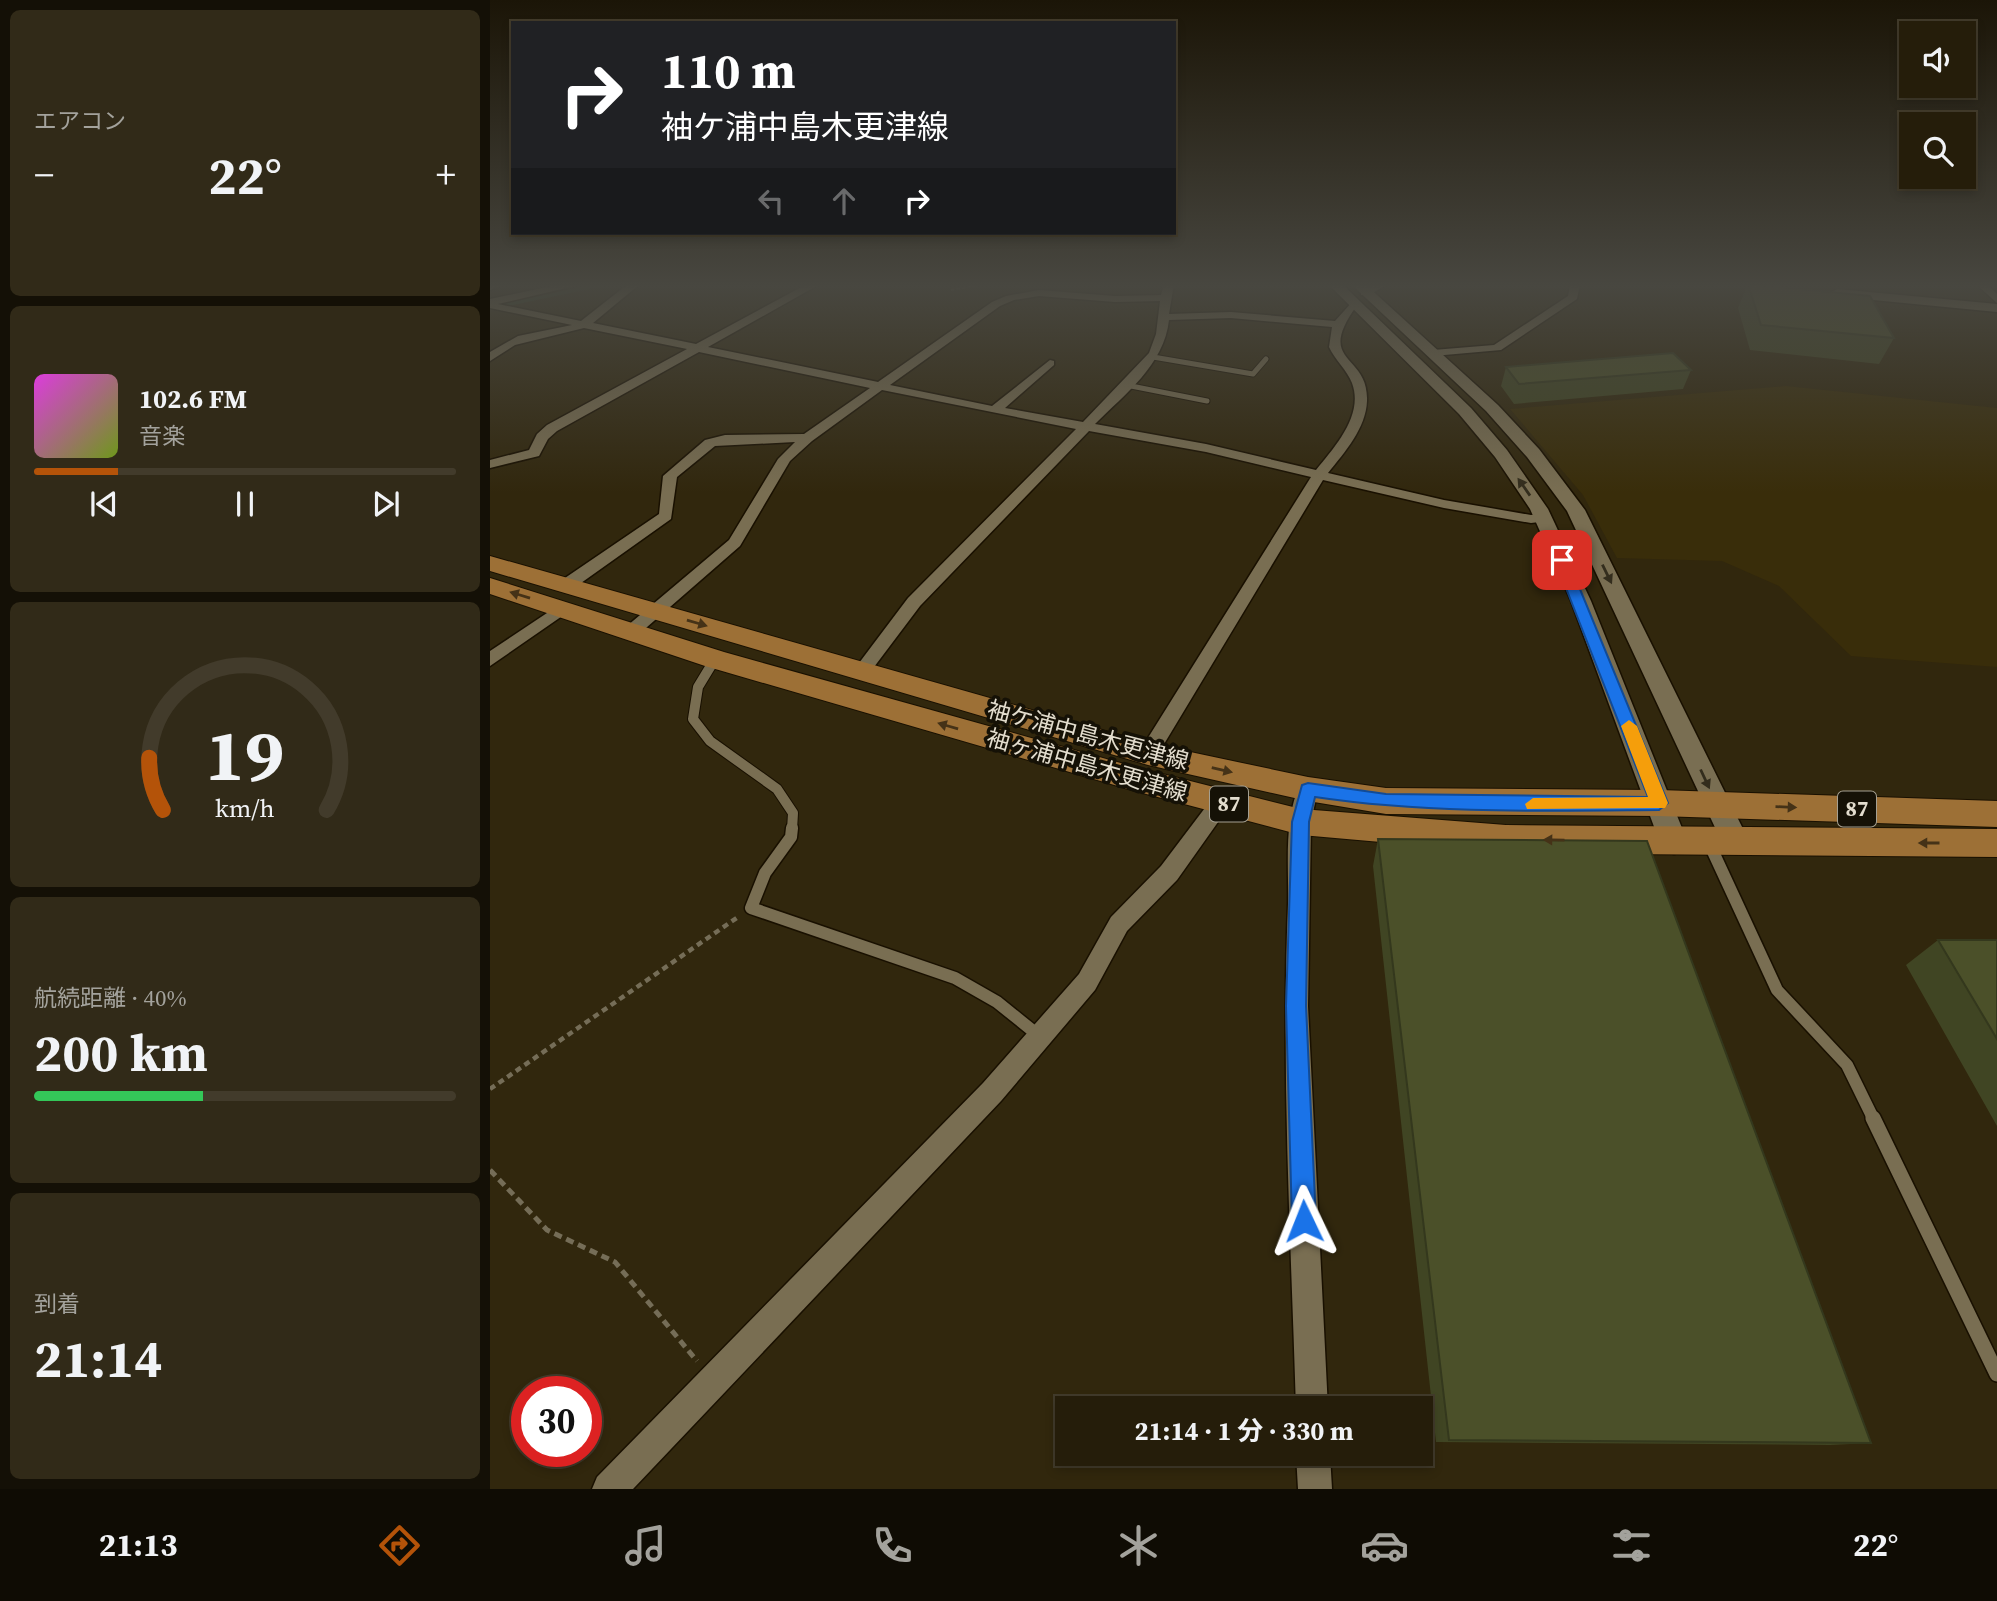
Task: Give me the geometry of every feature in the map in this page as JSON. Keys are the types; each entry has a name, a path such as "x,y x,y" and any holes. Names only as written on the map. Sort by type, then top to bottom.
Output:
{"main road":[{"name":"袖ケ浦中島木更津線","path":"490,563 565,596 658,612 1148,754 1308,789 1386,801 1659,803 1997,814"},
{"name":"袖ヶ浦中島木更津線","path":"490,586 565,596 634,630 715,659 1221,802 1301,822 1506,839 1674,843 1997,843"}],"street":[{"path":"490,464 534,453 542,437 552,428 689,353"},
{"path":"719,353 995,410 1206,448 1444,504 1531,519 1543,518"},
{"path":"634,630 735,543 785,459 807,438 925,353"},
{"path":"862,671 914,602 1155,353"},
{"path":"1148,754 1320,474 1352,432 1361,397 1359,388 1340,353"},
{"path":"1417,353 1501,454 1543,518 1581,601 1674,843"},
{"path":"1434,353 1492,408 1534,453 1576,510 1718,805 1722,843"},
{"path":"995,410 1049,363"},
{"path":"490,660 666,516 670,476 710,443 725,439 807,438"},
{"path":"1308,789 1301,822 1296,1006 1311,1396"},
{"path":"608,1489 992,1091 1087,982 1119,924 1169,873 1221,802"},
{"path":"1313,1466 1314,1489"}],"lane":[{"path":"1153,357 1253,373 1266,359"},
{"path":"1126,385 1207,401"},
{"path":"715,659 694,691 693,719 710,741 777,789 793,813 791,837 765,873 751,908 920,968 949,973 983,990 1039,1036"},
{"path":"1722,843 1777,990 1847,1065 1997,1374"}],"path":[{"path":"490,1089 751,908"},
{"path":"490,1170 547,1230 615,1262 712,1379"}],"shaded area":[{"path":"1786,386 1997,408 1997,667 1851,656 1779,586 1722,561 1617,558 1583,495 1510,409"}],"building":[{"path":"1674,353 1691,370 1519,384 1506,367"},
{"path":"1378,839 1647,841 1871,1443 1449,1440"},
{"path":"1938,940 1997,940 1997,1039"}],"slow traffic":[{"path":"1533,804 1659,803 1629,726"}],"route":[{"path":"1304,1221 1296,1006 1301,822 1308,789 1386,801 1659,803 1581,601 1562,560"}]}
